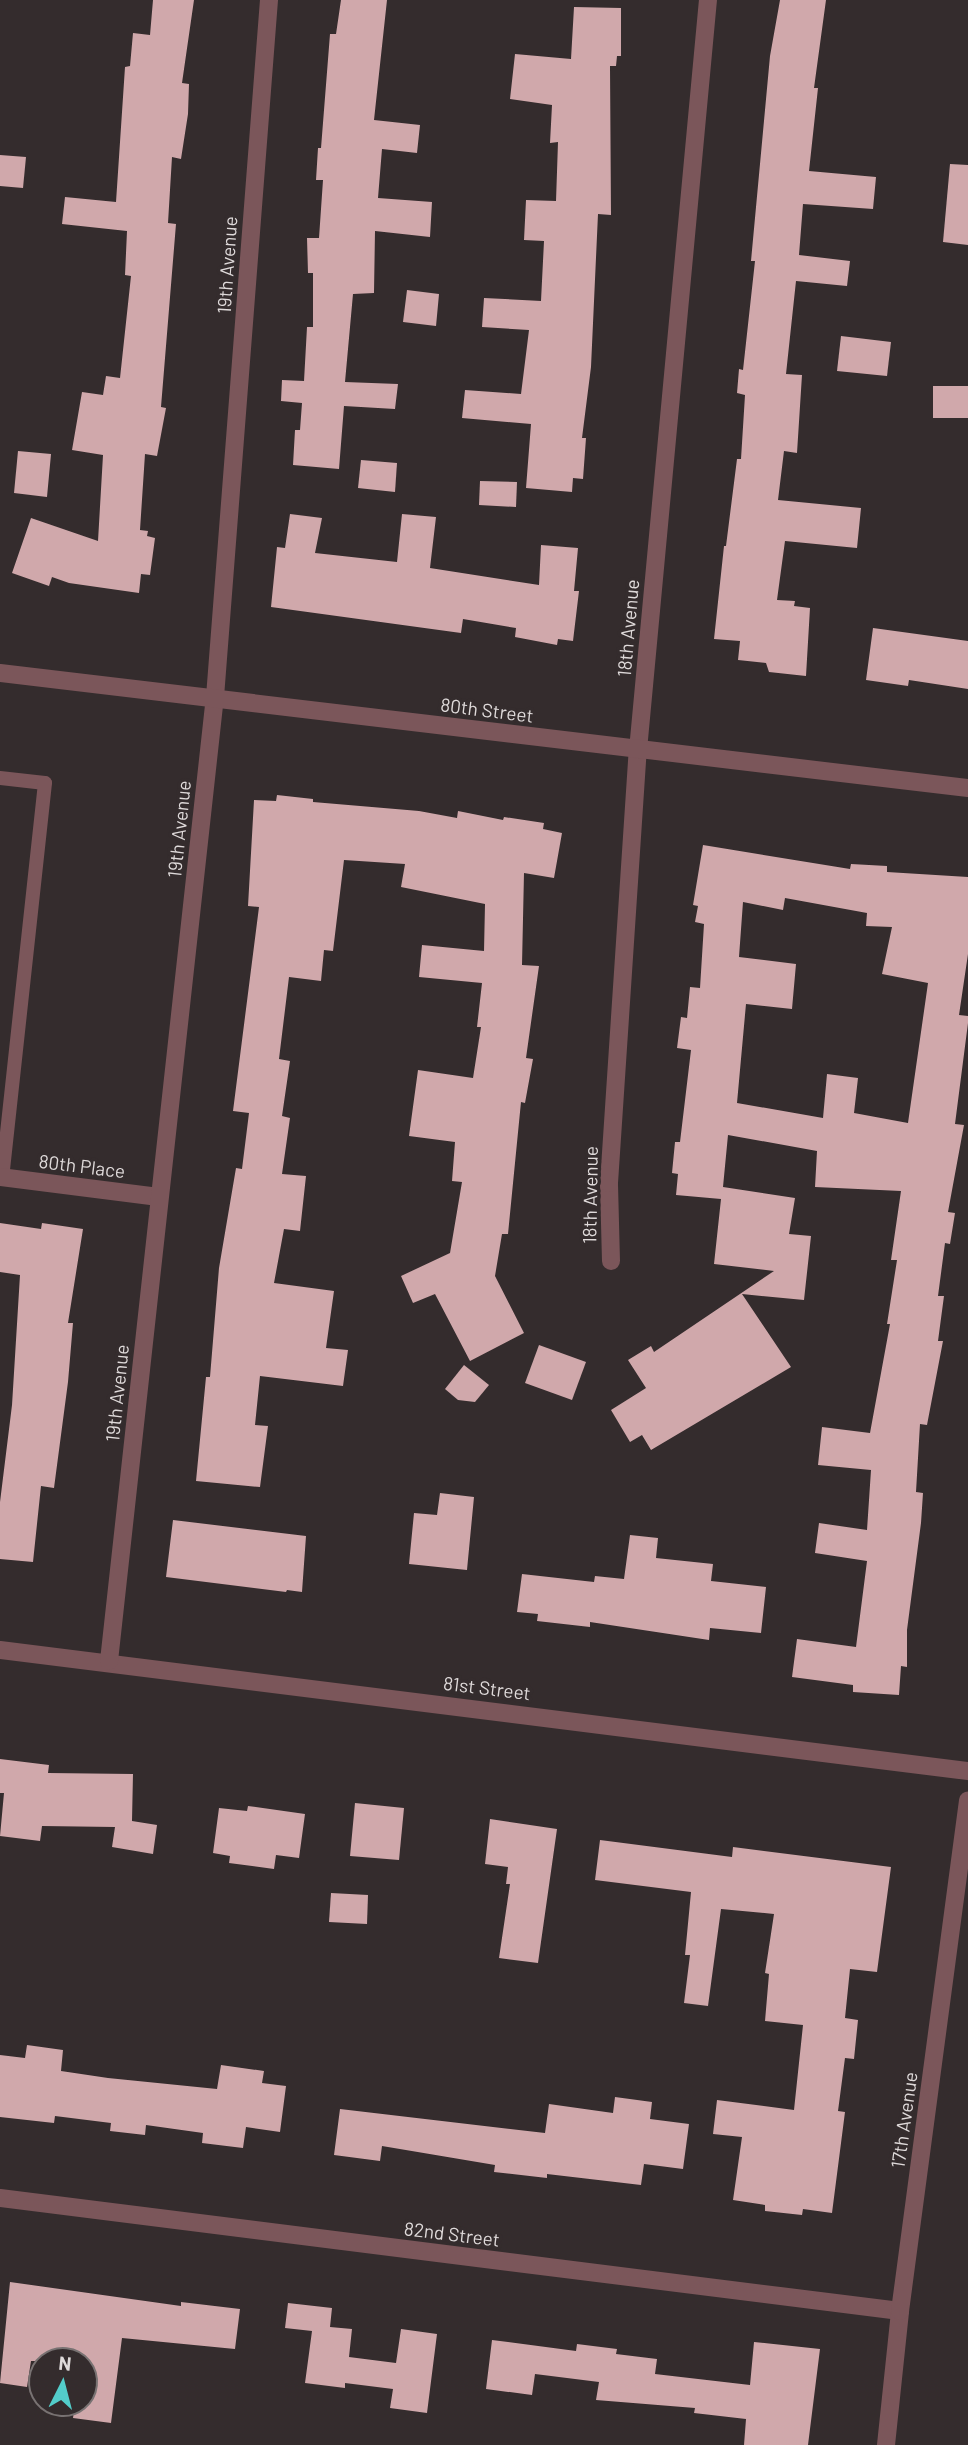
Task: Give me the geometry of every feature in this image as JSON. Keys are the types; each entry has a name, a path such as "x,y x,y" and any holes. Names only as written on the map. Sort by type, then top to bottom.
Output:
{"street":[{"name":"19th Avenue","path":"108,1661 215,696 269,0"},
{"name":"18th Avenue","path":"611,1261 609,1183 638,750 708,0"},
{"name":"80th Street","path":"0,673 215,696 638,750 968,788"},
{"name":"80th Place","path":"1,1177 159,1197"},
{"name":"81st Street","path":"0,1650 108,1661 968,1771"},
{"name":"17th Avenue","path":"886,2445 900,2311 968,1801"},
{"name":"82nd Street","path":"0,2198 900,2311"}],"lane":[{"path":"0,778 45,783 1,1177"}],"building":[{"path":"153,0 194,0 182,83 189,84 188,114 181,159 172,157 168,223 176,224 161,407 166,408 157,456 145,454 140,530 148,531 147,536 155,538 150,575 141,574 139,593 69,583 52,577 49,586 12,573 31,518 98,541 103,455 72,450 82,392 103,395 106,376 120,378 131,276 125,275 127,231 62,224 65,197 116,202 125,67 130,66 133,33 150,35"},
{"path":"341,0 387,0 374,120 420,125 417,153 382,149 378,198 432,202 430,237 375,231 374,293 353,294 345,382 398,384 395,409 344,406 339,469 293,465 295,430 300,430 302,403 281,401 282,380 304,381 307,327 313,327 313,273 308,273 307,238 319,238 323,180 316,180 318,148 321,148 330,34 336,34"},
{"path":"780,0 826,0 814,88 818,88 809,171 876,177 873,209 803,204 799,255 850,261 847,286 796,281 786,374 802,375 797,453 784,451 778,500 861,508 857,548 785,541 777,600 795,601 794,606 810,608 806,676 769,672 766,663 738,660 740,641 714,639 737,459 741,459 745,395 737,393 739,369 743,370 755,261 751,261 770,56"},
{"path":"574,7 621,8 621,56 617,56 616,66 610,66 611,215 598,214 591,367 582,438 586,438 583,479 573,478 572,492 526,488 531,424 462,418 465,390 521,394 529,330 482,327 484,298 541,301 544,241 524,240 526,200 556,201 558,142 550,143 552,105 510,99 515,54 571,59"},
{"path":"0,155 26,157 23,188 0,186"},
{"path":"950,164 968,165 968,245 943,242"},
{"path":"407,290 439,294 436,326 403,322"},
{"path":"841,336 891,342 887,376 837,371"},
{"path":"933,386 968,386 968,418 933,418"},
{"path":"18,451 51,454 47,497 14,493"},
{"path":"361,460 397,463 395,492 358,488"},
{"path":"480,481 517,482 516,507 479,505"},
{"path":"290,514 322,518 315,553 397,562 402,514 436,517 430,568 539,585 541,545 578,548 574,591 579,591 573,641 558,639 557,645 515,637 516,628 463,619 461,633 271,607 277,547 285,548"},
{"path":"873,628 968,641 968,689 909,680 908,686 866,680"},
{"path":"277,795 313,799 313,802 419,811 457,818 458,811 503,820 504,817 544,823 543,829 562,833 554,878 524,873 522,965 539,966 526,1058 533,1059 525,1103 521,1102 508,1234 502,1234 495,1276 524,1333 470,1361 435,1294 413,1303 401,1276 450,1253 462,1182 452,1181 455,1142 409,1136 418,1070 473,1078 481,1027 477,1027 482,983 419,977 422,945 484,951 485,904 401,887 405,864 344,860 333,951 324,950 321,981 289,977 279,1059 290,1061 282,1116 290,1118 282,1174 306,1176 300,1231 284,1229 274,1283 334,1291 326,1348 348,1350 343,1386 260,1376 255,1425 268,1426 260,1487 196,1481 206,1377 210,1377 219,1268 236,1168 242,1169 249,1113 233,1111 259,907 248,906 254,800 276,801"},
{"path":"703,845 850,869 851,864 887,866 887,872 968,877 968,954 959,1015 968,1016 968,1023 955,1124 964,1125 948,1212 955,1213 950,1244 945,1243 938,1296 944,1296 938,1341 943,1341 927,1425 920,1424 916,1492 923,1493 921,1523 907,1630 907,1667 901,1666 899,1695 853,1692 853,1685 792,1677 797,1639 856,1647 867,1561 815,1553 819,1523 867,1530 871,1470 818,1465 822,1427 870,1433 890,1324 887,1324 897,1260 891,1260 901,1191 815,1187 817,1151 728,1135 723,1187 795,1198 789,1234 811,1236 804,1300 742,1294 791,1367 651,1450 642,1435 630,1442 611,1410 646,1388 628,1360 651,1346 654,1352 774,1271 714,1264 721,1199 676,1195 678,1174 672,1173 675,1142 680,1142 691,1050 677,1048 681,1017 687,1018 690,987 700,988 704,924 695,922 698,906 693,905","holes":["785,898 867,913 866,926 892,927 882,974 928,983 908,1123 854,1113 858,1078 827,1074 823,1118 737,1103 746,1004 792,1009 796,964 739,957 743,902 783,910"]},
{"path":"0,1223 41,1229 42,1223 83,1229 68,1323 73,1323 54,1488 41,1486 33,1562 0,1559 0,1502 12,1405 20,1275 0,1272"},
{"path":"539,1345 586,1362 572,1400 525,1383"},
{"path":"464,1365 489,1385 475,1402 458,1400 445,1389"},
{"path":"440,1493 474,1497 467,1570 409,1564 414,1513 437,1515"},
{"path":"173,1520 306,1536 302,1592 166,1577"},
{"path":"630,1535 658,1538 656,1558 713,1564 711,1581 766,1587 761,1633 710,1628 709,1640 590,1622 590,1627 537,1621 538,1614 517,1612 522,1574 594,1582 595,1576 624,1579"},
{"path":"0,1759 49,1765 48,1773 133,1774 132,1821 157,1825 153,1854 112,1847 115,1827 42,1826 40,1841 0,1836 4,1793 0,1793"},
{"path":"355,1803 404,1808 399,1860 350,1856"},
{"path":"248,1806 305,1814 299,1858 276,1855 274,1869 229,1863 230,1856 213,1853 219,1808 247,1811"},
{"path":"490,1819 557,1829 538,1963 499,1958 510,1884 506,1884 508,1867 485,1864"},
{"path":"600,1840 732,1857 733,1847 891,1867 877,1972 850,1969 845,2018 858,2020 854,2059 845,2058 838,2111 845,2112 832,2213 803,2209 802,2215 765,2211 765,2205 733,2200 742,2137 713,2134 717,2100 794,2110 803,2025 765,2021 769,1974 765,1973 774,1914 721,1909 708,2006 684,2003 690,1955 685,1955 691,1892 595,1880"},
{"path":"331,1893 368,1895 367,1924 329,1922"},
{"path":"27,2045 63,2050 61,2071 108,2078 217,2089 221,2065 264,2071 262,2083 286,2086 280,2132 246,2127 243,2148 202,2143 203,2133 146,2125 145,2135 110,2131 111,2123 55,2116 54,2123 0,2117 0,2055 25,2058"},
{"path":"615,2097 652,2102 650,2119 689,2124 683,2169 644,2164 641,2185 547,2174 547,2178 494,2172 495,2165 382,2146 380,2161 334,2155 340,2109 545,2133 549,2104 613,2113"},
{"path":"10,2282 181,2306 181,2302 240,2309 235,2349 122,2338 111,2423 73,2418 98,2417 98,2347 28,2347 27,2387 0,2383"},
{"path":"288,2303 332,2308 330,2327 352,2329 349,2357 396,2363 401,2329 437,2334 427,2413 390,2408 393,2389 345,2383 345,2388 305,2383 312,2331 285,2328"},
{"path":"492,2340 576,2351 577,2344 617,2349 616,2354 657,2359 655,2374 750,2385 754,2342 820,2349 808,2445 744,2445 746,2419 694,2413 695,2408 596,2400 599,2382 535,2374 532,2395 486,2389"}]}
